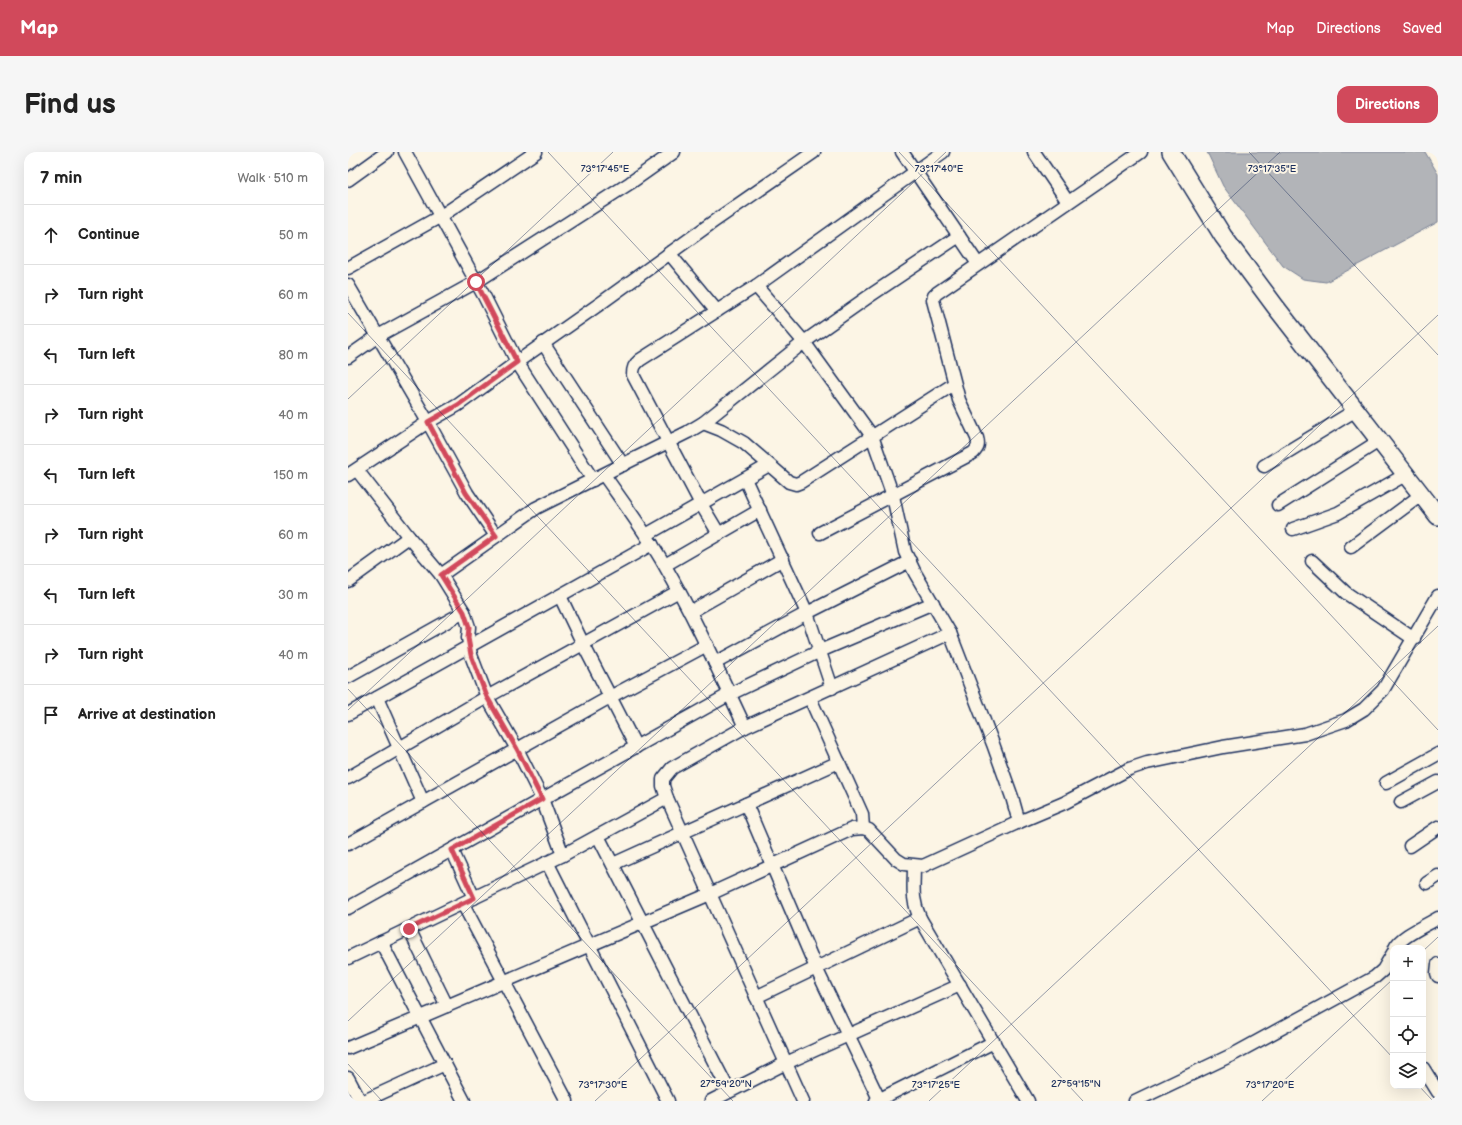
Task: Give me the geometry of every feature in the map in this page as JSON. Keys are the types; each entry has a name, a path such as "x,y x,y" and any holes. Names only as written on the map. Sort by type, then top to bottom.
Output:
{"street":[{"path":"348,180 387,152"},
{"path":"405,152 441,216 517,362 598,477 649,540 665,565 707,645 745,727"},
{"path":"348,268 441,216 536,152"},
{"path":"348,357 378,336 476,282 630,183 674,152"},
{"path":"563,855 542,799 517,749 487,697 469,646 469,627 464,612 441,575 352,472 428,422 458,405 669,253 814,152"},
{"path":"902,152 978,264"},
{"path":"719,534 701,504 634,375 633,369 635,365 640,360 756,286 943,152"},
{"path":"1034,152 1068,202"},
{"path":"820,533 973,453 978,448 977,438 959,400 954,384 933,300 934,296 1140,152"},
{"path":"1171,152 1223,236 1275,306 1438,516"},
{"path":"441,575 536,508 688,432 703,423 804,342 959,236"},
{"path":"669,253 717,311"},
{"path":"348,285 428,422 466,493 496,536"},
{"path":"756,286 804,342 872,436 893,496 905,552 915,573 950,633 1012,797 1019,822"},
{"path":"544,343 623,465"},
{"path":"703,423 721,430 744,443 789,482 796,484 954,384"},
{"path":"1264,466 1356,410"},
{"path":"1278,505 1379,441"},
{"path":"348,714 560,596 649,540 701,504 769,465"},
{"path":"1293,529 1338,513 1406,475"},
{"path":"745,479 807,613 832,688"},
{"path":"1351,547 1421,495"},
{"path":"665,565 760,510"},
{"path":"348,581 409,537"},
{"path":"690,612 783,559"},
{"path":"715,663 807,613 910,561"},
{"path":"1312,561 1346,593 1414,639"},
{"path":"348,778 487,697 679,591"},
{"path":"560,596 582,644 636,746"},
{"path":"348,1048 710,894 852,829 863,828 869,830 896,859 904,864 923,866 1064,803 1129,769 1147,763 1223,747 1305,734 1346,720 1364,709 1383,690 1438,596"},
{"path":"348,908 730,694 820,652 933,603"},
{"path":"348,677 464,612"},
{"path":"803,1101 682,833 667,798 662,779 672,768 745,727 950,633"},
{"path":"348,844 610,697 707,645"},
{"path":"377,698 423,802"},
{"path":"810,698 862,814 863,828"},
{"path":"1386,784 1437,757"},
{"path":"613,864 839,762"},
{"path":"1401,802 1438,782"},
{"path":"348,958 563,855 667,798"},
{"path":"746,804 771,866 816,968 878,1100 994,1042"},
{"path":"1410,846 1438,828"},
{"path":"598,836 730,1092"},
{"path":"452,850 469,901 504,981 567,1101"},
{"path":"548,862 588,945 668,1101"},
{"path":"914,866 913,897 920,918 1028,1101"},
{"path":"1427,883 1438,876"},
{"path":"756,997 920,918"},
{"path":"1396,945 1402,939 1438,918"},
{"path":"409,929 447,1006"},
{"path":"381,942 445,1064 460,1100"},
{"path":"1135,1101 1236,1053 1375,977 1384,970 1390,959"},
{"path":"1438,964 1438,976"},
{"path":"711,1101 786,1063 960,984"},
{"path":"364,1101 445,1064"},
{"path":"1426,1073 1438,1092"},
{"path":"348,1078 360,1101"}],"shaded area":[{"path":"1207,152 1425,152 1438,174 1438,222 1326,282 1303,279 1283,266 1223,186"}],"route":[{"path":"409,929 474,898 452,850 542,799 517,749 487,697 471,655 468,638 469,627 464,612 441,575 496,536 466,493 428,422 458,405 517,362 476,282"}]}
